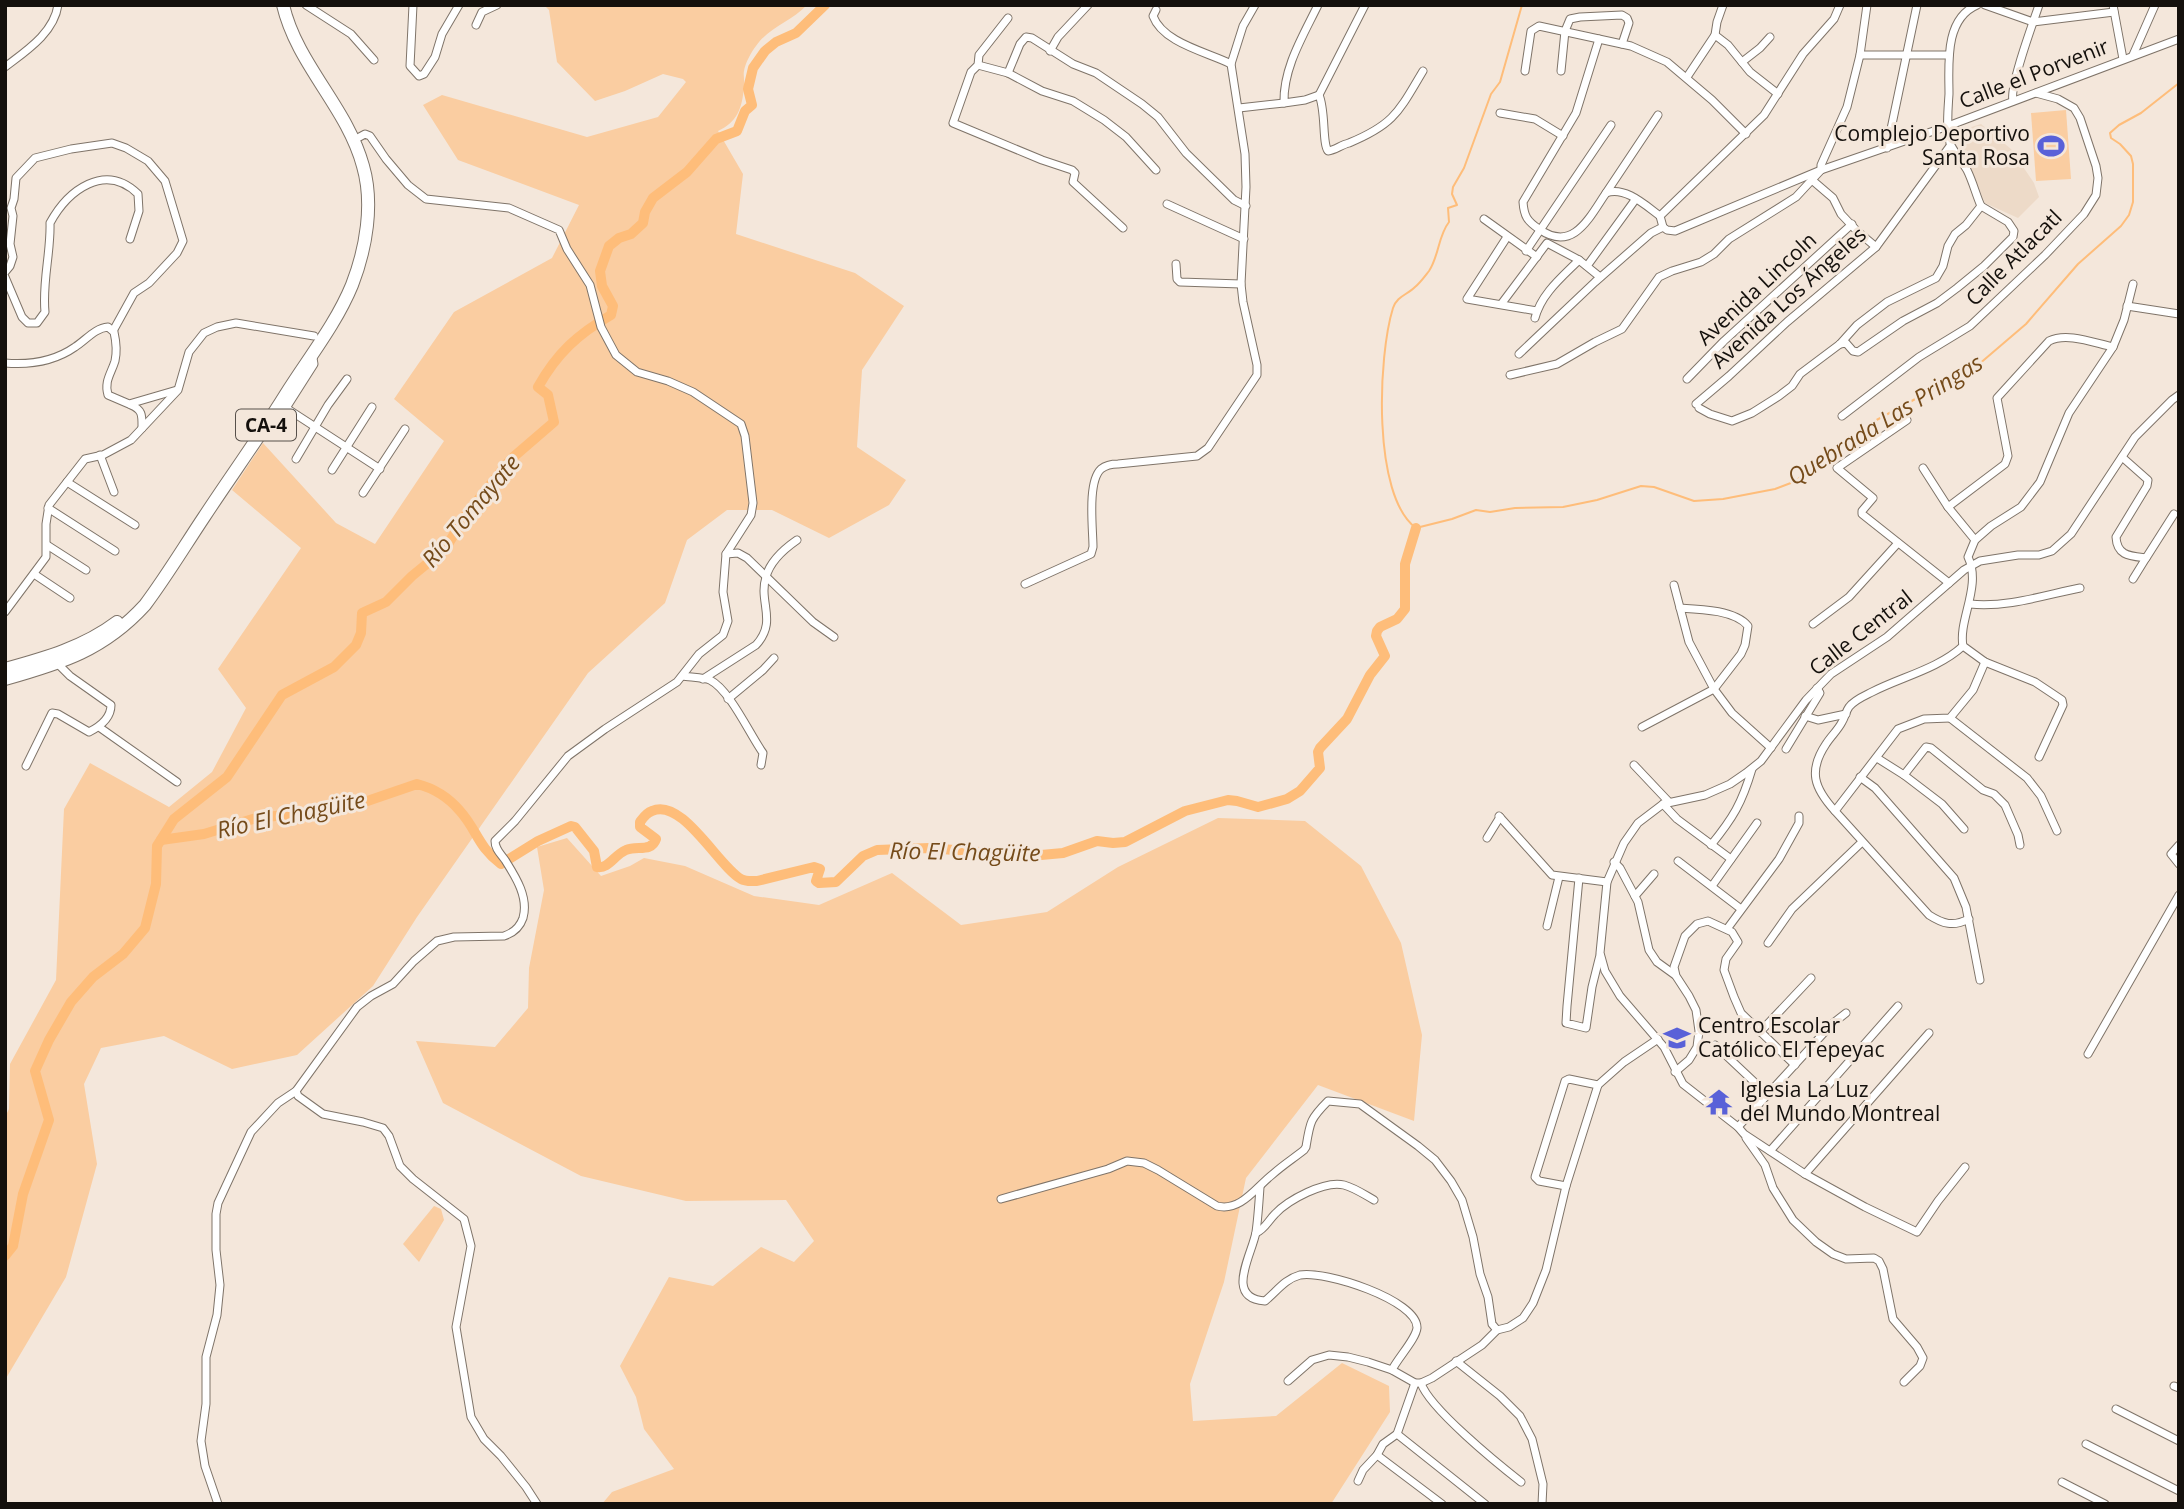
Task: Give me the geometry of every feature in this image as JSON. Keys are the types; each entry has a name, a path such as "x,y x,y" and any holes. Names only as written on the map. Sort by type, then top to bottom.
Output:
{"main road":[{"name":"CA-4","path":"276,5 293,54 329,103"},
{"name":"CA-4","path":"5,678 106,640 145,605 261,433 351,287 366,232 365,177 354,140 329,103 299,48 283,5"},
{"name":"CA-4","path":"5,669 53,662 109,629 138,601 257,427 345,282 359,228 360,201 356,172 344,128"}],"street":[{"path":"5,67 41,37 52,24 58,5"},
{"path":"306,5 351,34 374,60"},
{"path":"413,5 410,66 419,76 424,74 435,57 442,34 459,5"},
{"path":"476,25 482,12 497,5"},
{"path":"1050,51 1058,37 1087,5"},
{"path":"1025,583 1091,554 1094,487 1103,468 1197,456 1208,448 1258,375 1241,284 1246,206 1245,154 1231,64 1243,26 1255,5"},
{"path":"1284,103 1285,87 1294,54 1318,5"},
{"path":"1239,108 1305,100 1319,94 1365,5"},
{"path":"1687,77 1715,35 1723,5"},
{"path":"1660,216 1764,115 1803,54 1834,19 1840,5"},
{"path":"1510,375 1557,365 1622,329 1659,277 1701,262 1730,239 1796,197 1821,170 1847,107 1860,55 1867,5"},
{"path":"1887,148 1917,5"},
{"path":"1840,344 1846,343 1853,351 1858,352 1903,321 1937,303 1984,266 2013,237 2014,231 2008,222 1981,206 1969,174 1959,155 1950,146 1949,55 1955,27 1969,9 1977,5"},
{"path":"1985,5 2033,22 2114,8 2123,59"},
{"path":"2013,101 2011,94 2039,5"},
{"path":"2133,55 2155,5"},
{"path":"1156,9 1153,16 1155,23 1165,34 1231,64"},
{"path":"1561,71 1565,31 1570,19 1580,16 1622,15 1629,23 1622,44"},
{"path":"1008,18 979,55 978,65 971,72 953,123 1072,170 1075,173 1073,182 1123,228"},
{"path":"1525,71 1529,39 1534,28 1545,26 1622,44 1667,62 1687,77 1746,134"},
{"path":"1715,35 1728,45 1759,80 1778,94"},
{"path":"1008,74 1020,44 1026,37 1032,38 1073,64 1096,73 1158,117 1186,153 1234,200 1246,206"},
{"path":"1742,62 1770,37"},
{"path":"1600,39 1582,98 1563,136 1523,202 1528,222 1553,237 1577,232 1606,194 1658,115"},
{"name":"Calle el Porvenir","path":"1519,354 1651,233 1665,229 1675,231 1821,170 1948,126 2179,39"},
{"path":"1860,55 1949,55"},
{"path":"978,65 1008,74 1073,101 1126,137 1156,170"},
{"path":"1319,94 1325,121 1325,148 1328,151 1366,136 1390,121 1423,71"},
{"name":"Calle Atlacatl","path":"1842,416 1919,357 1970,326 2045,256 2084,214 2096,195 2096,166 2080,118 2074,108 2058,99 2035,92"},
{"path":"1500,113 1543,122 1563,136"},
{"path":"1526,251 1611,125"},
{"path":"218,1504 205,1466 201,1441 206,1404 206,1357 217,1315 220,1285 216,1214 218,1203 251,1132 278,1103 296,1091 357,1007 393,984 437,941 454,937 504,936 519,927 524,914 524,898 495,846 495,841 515,821 568,756 658,695 682,676 699,654 723,635 728,615 723,584 726,554 752,512 753,503 745,436 741,424 693,392 633,369 617,355 601,327 590,285 559,230 509,208 426,199 408,185 370,136 365,134 354,140"},
{"path":"113,331 134,293 149,283 177,253 183,241 165,181 148,161 127,148 112,143 35,158 16,178 11,208 13,216 10,244 13,257 5,274 22,317 28,323 37,323 45,312 43,297 51,236 50,223 64,202 86,184 99,180 121,183 131,188 138,194 139,211 130,239"},
{"name":"Avenida Los Ángeles","path":"1840,344 1800,374 1792,386 1752,413 1732,421 1710,414 1697,406 1787,322 1876,247 1950,146"},
{"path":"1812,180 1833,198 1842,214 1876,247"},
{"path":"1606,194 1619,191 1636,200 1660,216 1665,229"},
{"path":"1587,265 1636,200"},
{"path":"1167,204 1244,239"},
{"path":"1840,344 1887,302 1936,278 1955,234 1981,206"},
{"path":"1483,219 1537,257"},
{"name":"Avenida Lincoln","path":"1687,379 1724,341 1852,224"},
{"path":"1507,237 1467,299 1502,303 1536,314 1553,285 1579,260"},
{"path":"1502,303 1548,243 1587,265 1600,277"},
{"path":"1176,264 1177,279 1180,282 1241,284"},
{"path":"2039,757 2063,705 2062,700 2035,682 1986,662 1963,646 1961,639 1970,604 1972,565 1968,557 1975,540 2021,507 2031,496 2046,469 2069,413 2113,347 2133,284"},
{"path":"2127,306 2179,314"},
{"path":"5,612 46,557 48,508 67,481 85,459 131,440 142,429 178,390 186,370 189,352 204,333 236,323 314,336"},
{"path":"5,363 37,363 72,349 101,328 108,327 113,331 116,340 115,360 105,386 108,395 139,408 142,413 142,429"},
{"path":"1948,507 2004,464 2008,456 1997,398 2049,341 2074,339 2113,347"},
{"path":"261,433 272,426 286,408 314,364 312,352"},
{"path":"296,459 347,379"},
{"path":"129,404 178,390"},
{"name":"Calle Central","path":"1665,803 1705,796 1731,784 1752,769 1817,688 1843,665 1887,637 1972,565 1999,558 2039,555 2062,544 2136,437 2179,395"},
{"path":"332,470 372,407"},
{"path":"286,408 380,469"},
{"path":"1907,420 1837,468 1873,498 1862,514 1949,583"},
{"path":"363,493 405,429"},
{"path":"100,455 114,492"},
{"path":"2122,457 2148,480 2116,537 2116,544 2123,554 2129,557 2146,558"},
{"path":"1923,468 1948,507 1975,540"},
{"path":"67,481 135,525"},
{"path":"48,508 115,551"},
{"path":"2133,579 2174,514"},
{"path":"704,679 756,645 762,638 768,620 764,588 766,575 785,548 797,540"},
{"path":"1813,624 1849,597 1898,543"},
{"path":"47,545 86,570"},
{"path":"726,554 738,553 747,558 813,622 834,637"},
{"path":"34,574 70,598"},
{"path":"1674,584 1689,642 1714,689 1732,713 1771,748"},
{"path":"1970,604 1983,606 2011,602 2080,588"},
{"path":"1642,727 1714,689 1745,645 1748,626 1738,618 1709,610 1680,608"},
{"path":"1963,646 1951,658 1886,684 1848,708 1818,756 1815,777 1821,796 1929,915 1950,925 1969,919"},
{"path":"728,699 774,658"},
{"path":"26,766 52,713 89,732 99,727 111,711 111,705 53,662"},
{"path":"1950,718 1973,690 1986,662"},
{"path":"682,676 710,680 728,699 763,753 761,765"},
{"path":"1786,749 1820,694 1817,688"},
{"path":"1805,716 1818,720 1846,714"},
{"path":"1835,811 1898,729 1924,719 1950,718 2027,778 2040,796 2057,831"},
{"path":"99,727 177,782"},
{"path":"1904,775 1926,747 1931,748 2006,805 2020,845"},
{"path":"1877,758 1942,804 1964,829"},
{"path":"1634,765 1677,819 1731,859"},
{"path":"1711,845 1737,810 1752,769"},
{"path":"1860,777 1875,788 1954,878 1969,919 1980,980"},
{"path":"1579,878 1566,1023 1586,1028 1600,953 1607,882 1614,862 1638,823 1665,803"},
{"path":"1727,929 1779,859 1799,823 1800,816"},
{"path":"1487,838 1499,817 1547,871 1559,877 1607,882"},
{"path":"1712,886 1757,823"},
{"path":"1768,943 1792,909 1862,842"},
{"path":"2179,845 2171,854 2179,864"},
{"path":"1678,861 1741,909"},
{"path":"1614,862 1635,897 1649,950 1657,962 1676,976"},
{"path":"1635,897 1654,874"},
{"path":"1546,926 1559,877"},
{"path":"2088,1054 2179,894"},
{"path":"1675,1072 1689,1060 1697,1047 1699,1031 1696,1010 1676,976 1674,967 1685,936 1698,924 1708,921 1732,932 1738,942 1726,958 1724,970 1741,1013 1795,1065"},
{"path":"1600,953 1611,982 1658,1039 1683,1084 1744,1134 1765,1165 1773,1188 1793,1220 1833,1254 1846,1259 1874,1258 1879,1261 1893,1319 1923,1358 1920,1366 1904,1382"},
{"path":"1760,1032 1811,978"},
{"path":"1770,1151 1898,1006"},
{"path":"1738,1127 1846,1013"},
{"path":"1804,1174 1930,1033"},
{"path":"1358,1481 1383,1444 1397,1434 1418,1383 1432,1378 1482,1345 1497,1330 1510,1327 1522,1318 1533,1303 1555,1240 1566,1186 1598,1085 1624,1062 1658,1039"},
{"path":"1715,1045 1768,1094"},
{"path":"1566,1186 1539,1181 1535,1177 1546,1140 1566,1081 1569,1079 1598,1085"},
{"path":"296,1091 298,1096 323,1114 383,1128 400,1166 464,1219 471,1246 456,1327 471,1417 484,1439 501,1456 537,1504"},
{"path":"1002,1199 1108,1169 1127,1161 1143,1163 1158,1170 1224,1208 1250,1197 1269,1176 1304,1150 1308,1125 1328,1101 1360,1104 1435,1160 1451,1181 1462,1200 1488,1297 1492,1324 1497,1330"},
{"path":"1744,1134 1804,1174 1917,1232 1965,1167"},
{"path":"1256,1233 1261,1231 1276,1212 1297,1198 1320,1188 1341,1184 1374,1200"},
{"path":"1260,1187 1256,1233 1242,1279 1244,1290 1249,1296 1265,1301 1284,1282 1310,1274 1339,1280 1379,1294 1415,1318 1417,1326 1416,1334 1392,1370"},
{"path":"1288,1381 1312,1360 1329,1355 1348,1356 1392,1370 1418,1383 1433,1403 1491,1458 1521,1482"},
{"path":"1456,1361 1500,1396 1520,1416 1532,1439 1544,1484 1542,1504"},
{"path":"2116,1409 2179,1441"},
{"path":"1397,1434 1485,1504"},
{"path":"2086,1444 2179,1491"},
{"path":"1377,1455 1441,1504"},
{"path":"2062,1482 2105,1504"}],"shaded area":[{"path":"544,5 807,5 761,39 748,58 740,108 734,119 718,131 743,174 736,234 855,273 904,306 862,370 857,447 906,480 889,505 829,538 772,510 727,510 687,540 665,603 588,673 417,917 373,986 297,1055 232,1069 164,1036 101,1048 84,1084 97,1164 66,1277 5,1380 5,1117 9,1109 10,1064 56,980 64,809 90,763 169,807 212,772 246,708 218,669 301,548 232,490 263,443 336,523 375,544 444,441 394,399 454,312 552,258 579,205 458,160 423,105 442,95 587,137 658,117 686,82 663,74 595,101 557,62 549,10"},
{"name":"Complejo Deportivo Santa Rosa","path":"2066,110 2071,179 2036,181 2031,113"},
{"path":"1981,124 2011,149 2034,183 2039,197 2018,218 1985,203 1955,132"},
{"path":"1218,818 1305,821 1361,866 1401,943 1422,1035 1414,1121 1318,1085 1246,1178 1224,1282 1190,1384 1193,1421 1276,1416 1342,1363 1389,1386 1390,1412 1331,1504 602,1504 612,1492 674,1469 644,1429 636,1397 620,1366 669,1277 713,1286 761,1247 794,1262 814,1241 786,1200 686,1201 581,1176 443,1103 416,1041 495,1047 528,1008 529,968 544,890 537,847 567,838 601,876 644,858 685,866 754,896 819,905 892,873 961,925 1047,912 1118,867"},
{"path":"434,1206 441,1209 444,1220 419,1262 403,1244"}],"waterway":[{"name":"Río Tomayate","path":"5,1256 13,1246 23,1194 49,1120 35,1071 71,1002 93,977 123,954 145,928 156,884 157,846 174,819 227,777 282,695 334,667 356,645 361,633 362,613 386,602 445,549 466,515 510,460 554,422 548,395 538,387 569,345 611,315 613,306 602,286 600,271 609,246 619,238 631,234 643,223 645,212 653,198 687,172 716,139 737,131 745,111 752,105 748,89 753,68 765,51 776,42 796,33 825,5"},
{"name":"Quebrada Las Pringas","path":"1522,5 1500,82 1491,94 1464,168 1453,187 1452,194 1457,205 1448,208 1449,222 1429,271 1419,284 1395,304 1388,330 1382,390 1385,457 1392,487 1402,511 1416,528 1476,510 1490,512 1515,508 1563,507 1641,486 1654,487 1694,501 1723,499 1775,489 1796,481 1871,423 1978,365 2026,324 2078,264 2121,226 2129,215 2133,202 2133,164 2131,156 2111,138 2110,133 2179,83"},
{"name":"Río El Chagüite","path":"161,840 204,834 256,818 344,809 417,784 435,791 456,806 482,845 501,864 538,841 571,826 575,827 594,851 597,867 605,866 626,850 651,846 656,839 640,827 640,822 650,812 663,809 687,823 732,872 749,881 814,867 820,869 816,881 836,882 863,856 877,850 929,848 1030,856 1063,853 1097,841 1125,842 1185,811 1228,800 1258,807 1287,799 1300,791 1320,768 1320,748 1347,719 1370,675 1385,656 1376,636 1377,631 1397,619 1405,609 1405,564 1416,528"}],"place":[{"name":"Complejo Deportivo Santa Rosa","path":"2051,146"},
{"name":"Centro Escolar Católico El Tepeyac","path":"1677,1038"},
{"name":"Iglesia La Luz del Mundo Montreal","path":"1719,1102"}]}
